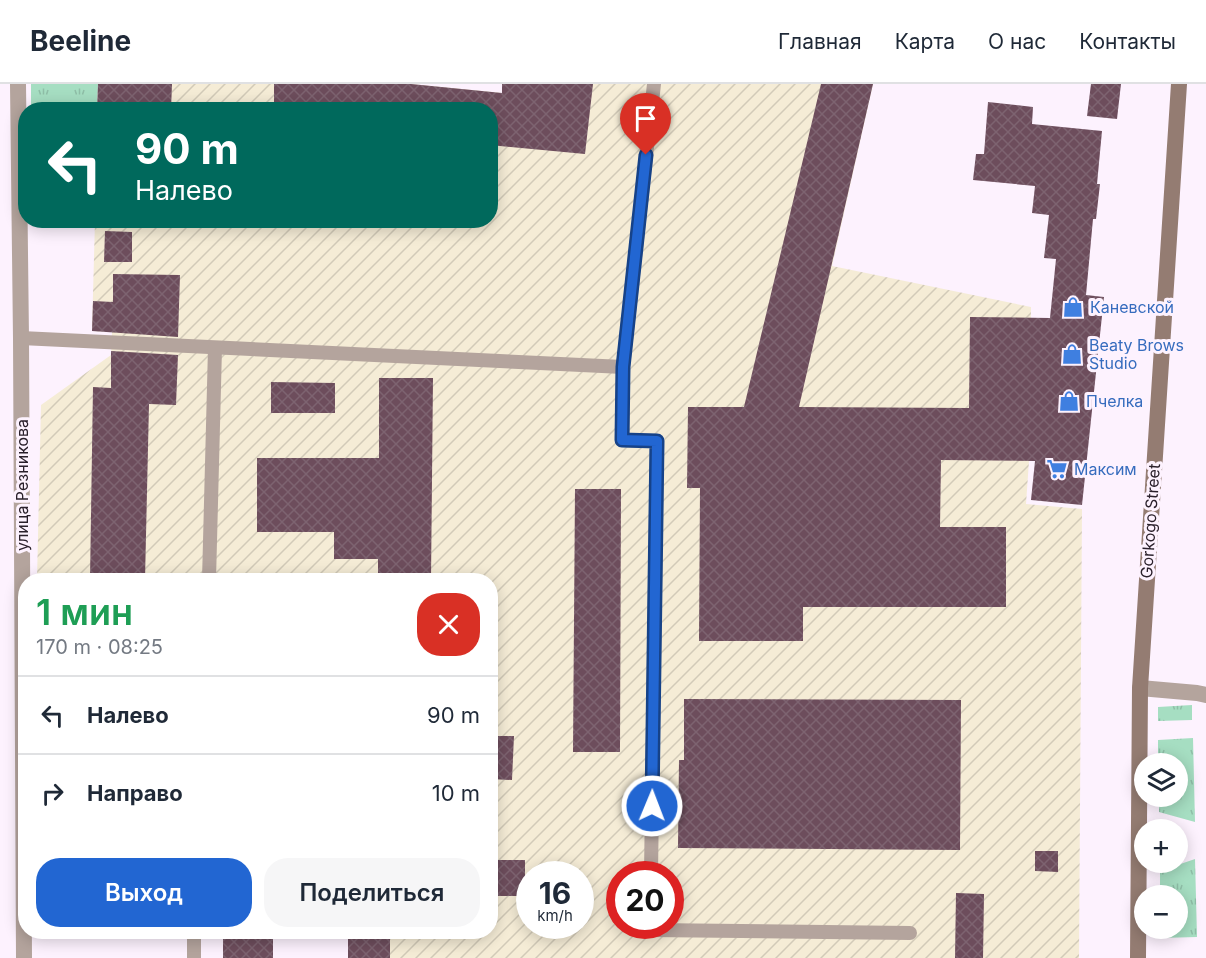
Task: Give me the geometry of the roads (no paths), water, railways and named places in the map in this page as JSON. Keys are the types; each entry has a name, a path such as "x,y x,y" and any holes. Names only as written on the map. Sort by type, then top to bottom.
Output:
{"main road":[{"name":"Gorkogo Street","path":"1138,958 1140,688 1179,84"}],"street":[{"name":"улица Резникова","path":"18,84 18,102"},
{"name":"улица Резникова","path":"20,228 23,573"},
{"path":"1140,688 1206,695"},
{"name":"улица Резникова","path":"24,939 24,958"}],"lane":[{"path":"651,861 657,441 622,440 623,367 654,84"},
{"path":"21,338 623,367"},
{"path":"209,573 215,348"},
{"path":"684,930 910,933"},
{"path":"194,939 194,958"}],"place":[{"name":"Каневской","path":"1073,307"},
{"name":"Beaty Brows Studio","path":"1072,354"},
{"name":"Пчелка","path":"1069,401"},
{"name":"Максим","path":"1057,469"}]}
